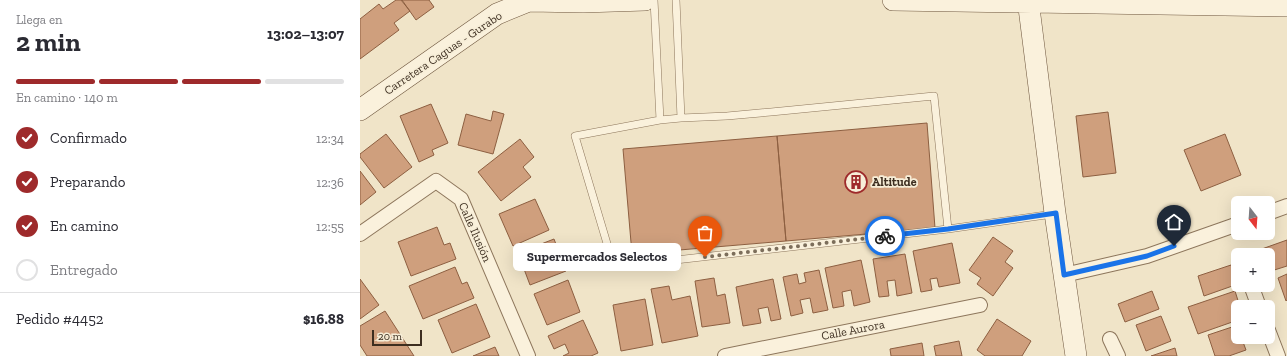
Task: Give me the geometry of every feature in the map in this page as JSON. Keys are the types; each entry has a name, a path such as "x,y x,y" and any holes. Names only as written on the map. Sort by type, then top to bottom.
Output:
{"main road":[{"name":"Carretera Caguas - Gurabo","path":"360,110 497,14 530,1 583,2 645,0"},
{"path":"893,0 1232,3 1287,6"},
{"path":"1029,1 1064,275 1076,356"}],"street":[{"name":"Calle Ilusión","path":"360,234 436,181 461,199 528,356"},
{"path":"1275,210 1287,206"},
{"path":"1064,275 1147,256 1231,226"},
{"name":"Calle Aurora","path":"725,356 980,305"},
{"path":"1110,339 1118,356"},
{"path":"1273,344 1278,356"}],"lane":[{"path":"654,0 660,120"},
{"path":"676,0 681,118"},
{"path":"948,229 934,96 764,113 660,120 575,136 614,267 948,229 1056,213"}],"building":[{"path":"396,0 401,0 410,11 394,23 399,30 360,59 360,19 379,4 383,9"},
{"path":"402,0 429,0 434,7 416,20"},
{"path":"431,104 448,143 432,150 434,155 419,162 400,116"},
{"path":"493,111 504,114 493,154 458,145 466,114 491,121"},
{"path":"1108,112 1116,173 1083,177 1076,116"},
{"name":"Altitude","path":"927,123 935,228 786,241 777,136"},
{"path":"386,134 412,167 384,188 360,157 360,154"},
{"path":"1225,134 1241,175 1201,191 1184,150"},
{"path":"777,136 786,241 632,254 623,149"},
{"path":"520,139 534,157 523,167 531,177 501,201 478,172"},
{"path":"360,171 376,192 360,205"},
{"path":"535,199 549,230 513,246 499,214"},
{"path":"437,227 444,245 450,243 456,259 411,276 398,242"},
{"path":"993,237 1013,251 1005,262 1013,268 993,296 977,284 981,278 969,270"},
{"path":"554,239 566,271 530,285 518,253"},
{"path":"1287,240 1287,266 1275,270 1275,248 1265,248"},
{"path":"952,243 960,283 939,287 937,278 930,279 932,290 921,292 913,251"},
{"path":"905,254 912,293 897,296 895,280 887,281 889,296 879,297 873,259"},
{"path":"861,260 870,302 854,306 851,290 842,292 844,306 833,308 825,268"},
{"path":"1231,265 1231,286 1204,296 1198,276"},
{"path":"455,267 462,284 467,282 474,298 423,319 409,286"},
{"path":"819,270 828,310 813,313 810,298 800,300 803,313 791,316 783,277 797,274 799,284 806,282 804,273"},
{"path":"1287,274 1287,300 1286,301 1278,278"},
{"path":"714,278 717,296 725,294 730,323 702,327 695,281"},
{"path":"360,279 379,305 360,319"},
{"path":"773,279 781,319 771,321 768,307 758,309 761,323 743,326 736,287"},
{"path":"568,280 580,312 547,325 534,294"},
{"path":"669,286 672,300 690,296 698,336 662,343 651,289"},
{"path":"1152,291 1159,309 1125,322 1118,304"},
{"path":"1232,292 1235,292 1238,300 1231,300 1231,322 1198,334 1188,307"},
{"path":"645,299 653,345 621,351 613,305"},
{"path":"476,304 490,337 452,353 438,320"},
{"path":"385,311 414,356 367,356 360,345 360,326"},
{"path":"1161,316 1171,341 1146,351 1136,325"},
{"path":"997,319 1031,341 1022,356 985,356 977,350"},
{"path":"583,320 598,353 591,356 563,356 569,353 565,344 554,349 548,336"},
{"path":"1231,327 1231,344 1244,344 1246,350 1229,356 1215,356 1208,335"},
{"path":"959,341 962,356 936,356 934,346"},
{"path":"922,343 924,356 891,356 890,349"},
{"path":"495,347 499,356 473,356"},
{"path":"1175,348 1177,356 1151,356"}],"way so far":[{"path":"705,257 885,236"}],"place":[{"name":"Altitude","path":"856,182"},
{"name":"Supermercados Selectos","path":"705,257"}],"route":[{"path":"885,236 948,229 1056,213 1064,275 1147,256 1174,246"}]}
